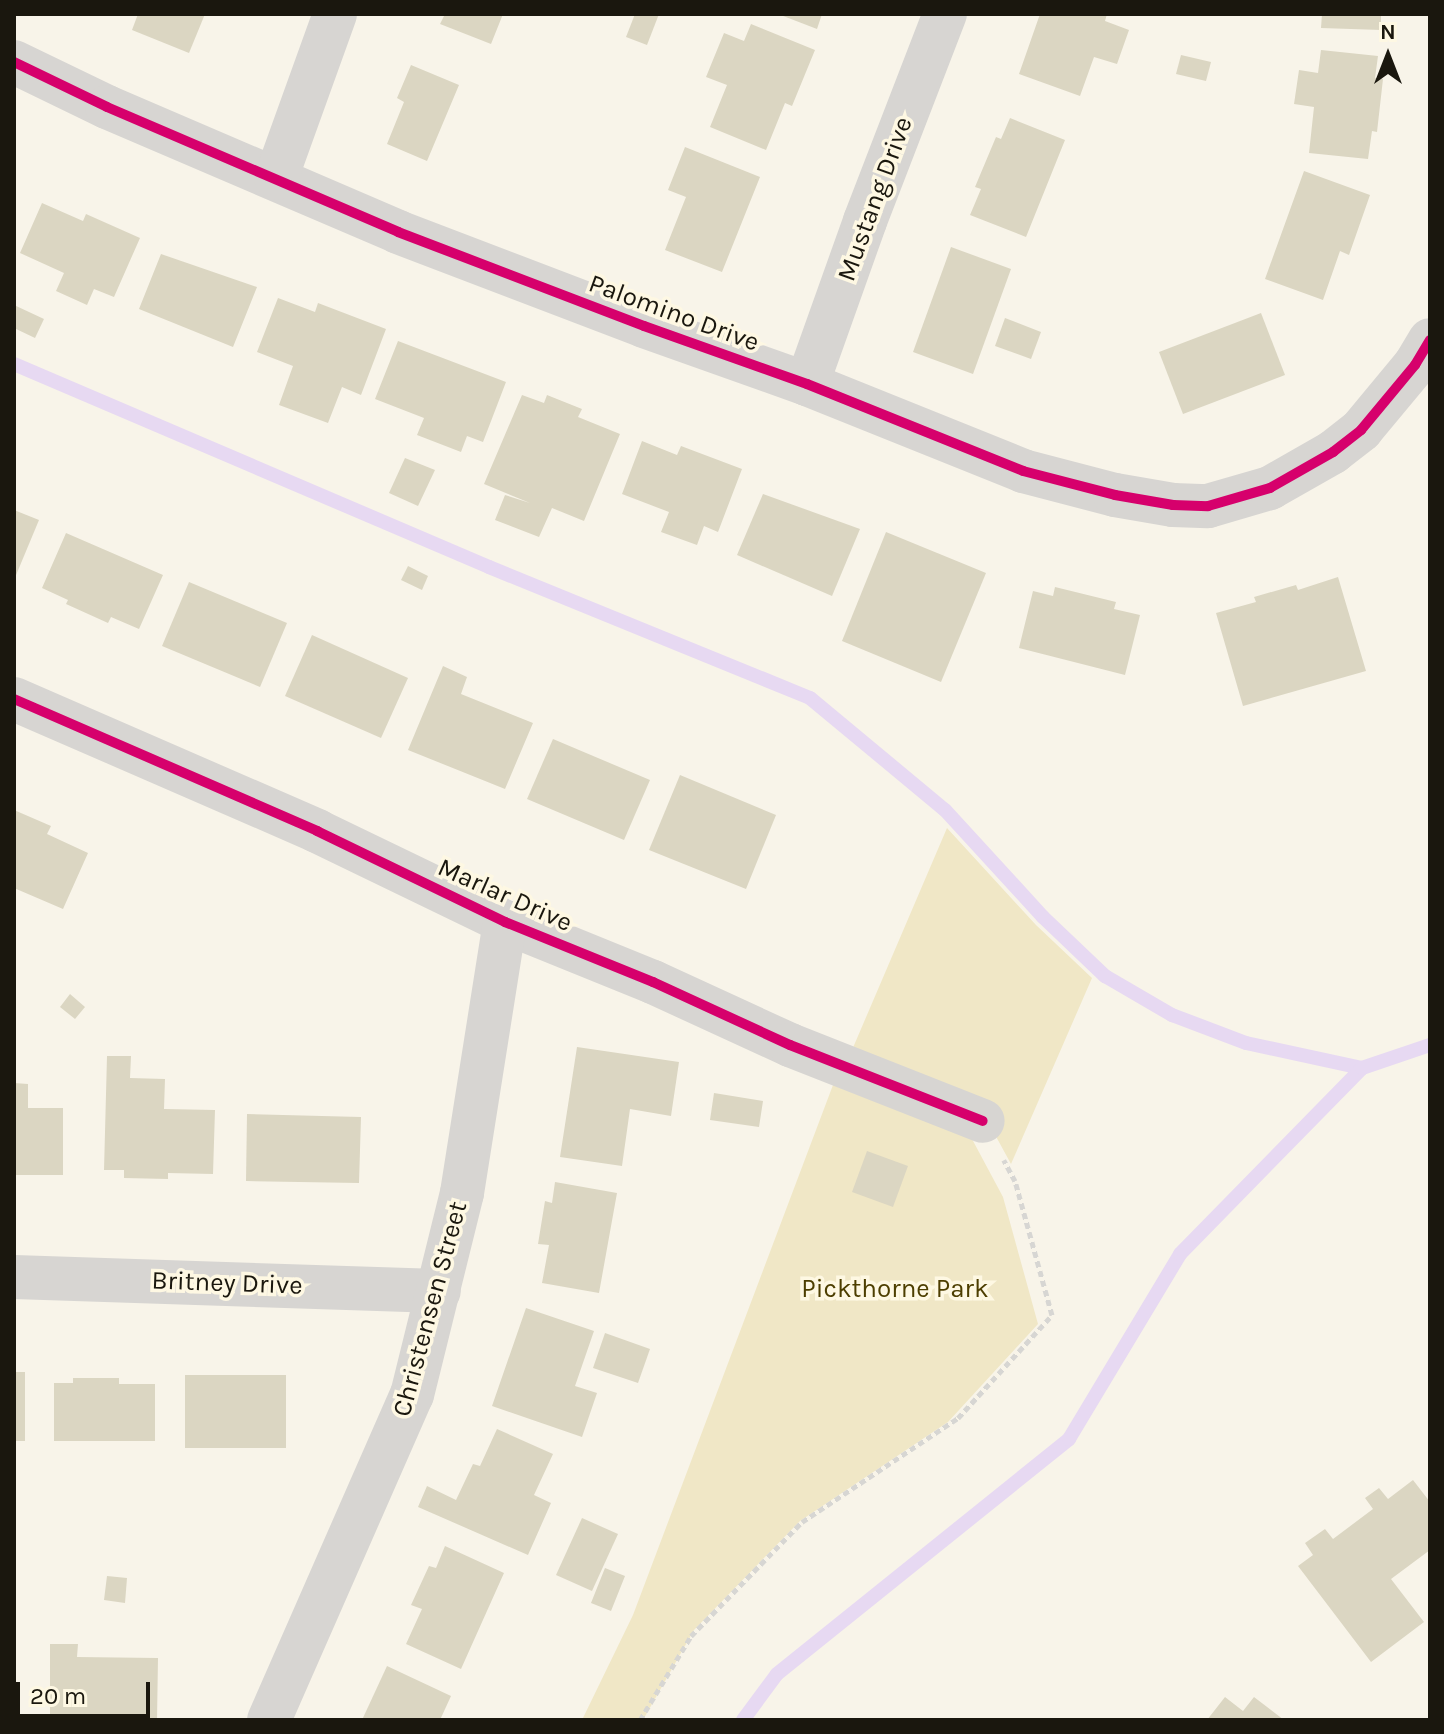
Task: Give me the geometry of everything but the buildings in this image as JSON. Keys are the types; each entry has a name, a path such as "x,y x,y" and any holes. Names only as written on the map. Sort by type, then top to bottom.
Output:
{"street":[{"path":"276,178 335,14"},
{"name":"Mustang Drive","path":"807,384 865,221 945,14"},
{"name":"Palomino Drive","path":"14,62 107,107 398,232 807,384 1023,471 1115,495 1173,505 1208,506 1270,488 1333,452 1361,430 1415,365 1430,340"},
{"name":"Marlar Drive","path":"14,699 317,831 505,922 653,982 790,1045 983,1121"},
{"name":"Christensen Street","path":"269,1720 412,1395 462,1193 505,922"},
{"name":"Britney Drive","path":"14,1277 439,1291"}],"path":[{"path":"640,1720 691,1636 802,1522 958,1418 1052,1315 1015,1181 983,1121"}],"green space":[{"path":"947,828 1036,925 1092,978 1011,1164 981,1109 849,1057"},
{"name":"Pickthorne Park","path":"833,1085 972,1139 1003,1197 1038,1324 948,1422 800,1521 694,1630 643,1720 582,1720 633,1615"}],"waterway":[{"path":"14,364 489,567 810,698 945,810 1043,917 1105,976 1172,1015 1246,1043 1362,1068"},
{"path":"743,1720 777,1674 1069,1439 1180,1254 1362,1068 1430,1045"}],"cycle path":[{"path":"14,62 107,107 398,232 644,326 807,384 1023,471 1115,495 1173,505 1208,506 1270,488 1333,452 1361,430 1415,365 1430,340"},
{"path":"14,699 317,831 505,922 653,982 790,1045 983,1121"}]}
